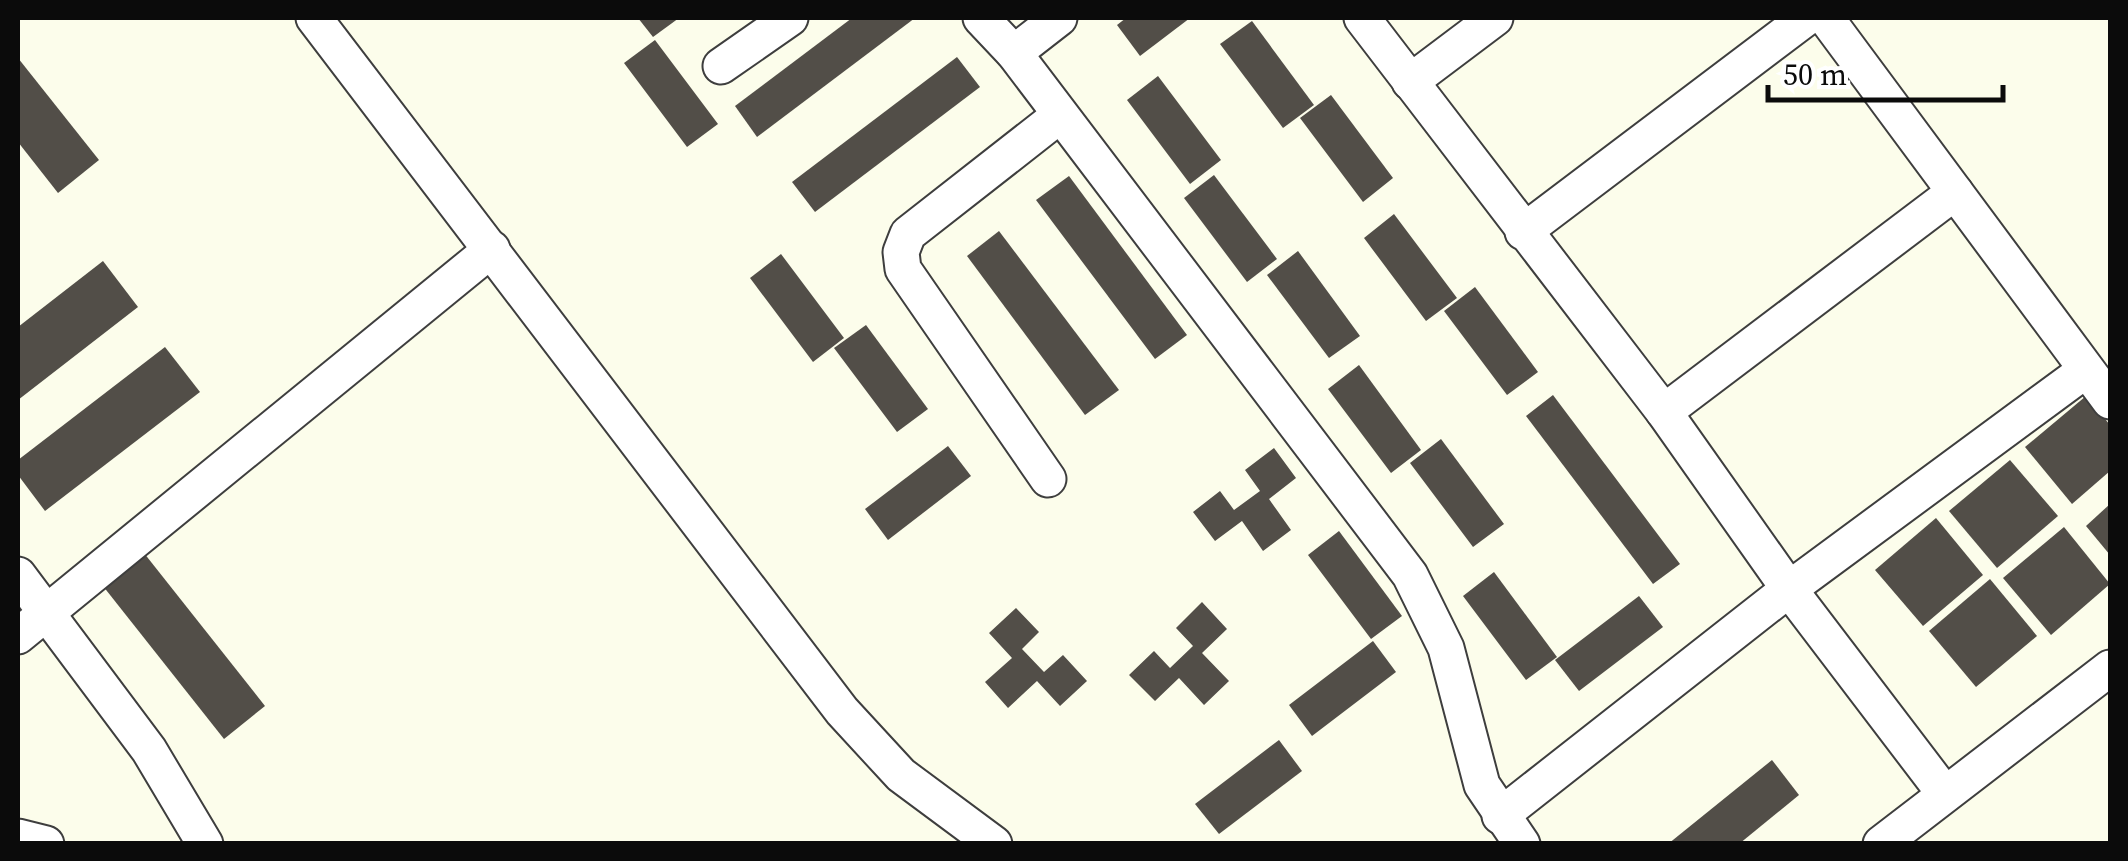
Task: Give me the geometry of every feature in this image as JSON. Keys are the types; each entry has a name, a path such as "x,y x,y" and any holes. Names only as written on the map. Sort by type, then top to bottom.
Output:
{"street":[{"path":"314,18 842,711 901,774 994,844"},
{"path":"721,66 790,18"},
{"path":"981,18 1014,53 1427,602 1446,648 1472,758 1511,829 1789,589 2086,370"},
{"path":"1014,53 1060,18"},
{"path":"1362,18 1664,412 1789,589 1945,794"},
{"path":"1410,82 1495,18"},
{"path":"1523,232 1806,18"},
{"path":"1826,18 2110,400"},
{"path":"1048,479 903,269 901,252 908,234 1060,114"},
{"path":"1664,412 1955,192"},
{"path":"18,636 492,249"},
{"path":"18,575 150,750 205,844"},
{"path":"1880,844 2110,668"},
{"path":"18,837 46,844"}],"building":[{"path":"638,18 679,18 653,37"},
{"path":"852,18 915,18 757,137 735,106"},
{"path":"1126,18 1190,18 1140,56 1117,25"},
{"path":"1252,21 1314,105 1283,128 1220,44"},
{"path":"655,40 718,124 687,147 624,63"},
{"path":"957,57 980,87 815,212 792,182"},
{"path":"18,58 99,160 58,193 18,142"},
{"path":"1158,76 1221,160 1190,184 1127,100"},
{"path":"1331,95 1393,178 1363,202 1300,118"},
{"path":"1214,175 1277,259 1247,282 1184,198"},
{"path":"1069,176 1187,335 1155,359 1036,200"},
{"path":"1394,214 1457,298 1426,321 1364,238"},
{"path":"999,231 1119,390 1085,415 967,256"},
{"path":"1298,251 1360,336 1329,358 1267,275"},
{"path":"781,254 844,338 813,362 750,278"},
{"path":"103,261 138,307 18,400 18,327"},
{"path":"1475,287 1538,372 1507,395 1444,311"},
{"path":"866,325 928,409 897,432 834,348"},
{"path":"165,347 200,392 45,511 18,475 18,460"},
{"path":"1359,365 1421,450 1391,473 1328,389"},
{"path":"1553,395 1680,564 1653,584 1526,416"},
{"path":"2086,396 2110,425 2110,471 2072,504 2025,447"},
{"path":"1441,439 1504,524 1473,547 1410,463"},
{"path":"948,446 971,476 888,540 865,509"},
{"path":"1274,448 1296,478 1269,499 1291,530 1263,551 1242,521 1215,541 1193,512 1220,491 1234,510 1260,491 1245,470"},
{"path":"2010,460 2058,516 1997,568 1949,511"},
{"path":"2110,504 2110,555 2086,526"},
{"path":"1936,518 1983,575 1923,626 1875,570"},
{"path":"2064,527 2110,584 2051,635 2003,578"},
{"path":"1339,531 1402,616 1371,639 1308,555"},
{"path":"140,548 265,706 224,739 99,581"},
{"path":"1494,572 1557,657 1526,680 1463,596"},
{"path":"1990,579 2037,636 1976,687 1929,631"},
{"path":"1639,596 1663,627 1579,691 1555,660"},
{"path":"1202,602 1227,629 1202,653 1229,681 1204,705 1179,678 1155,701 1129,675 1154,651 1170,668 1193,646 1176,628"},
{"path":"1016,608 1039,632 1022,649 1044,672 1063,655 1087,681 1060,706 1037,681 1008,708 985,682 1012,658 989,633"},
{"path":"1373,641 1396,672 1312,736 1289,705"},
{"path":"1279,740 1302,771 1219,834 1195,804"},
{"path":"1772,760 1799,795 1739,844 1668,844"}]}
